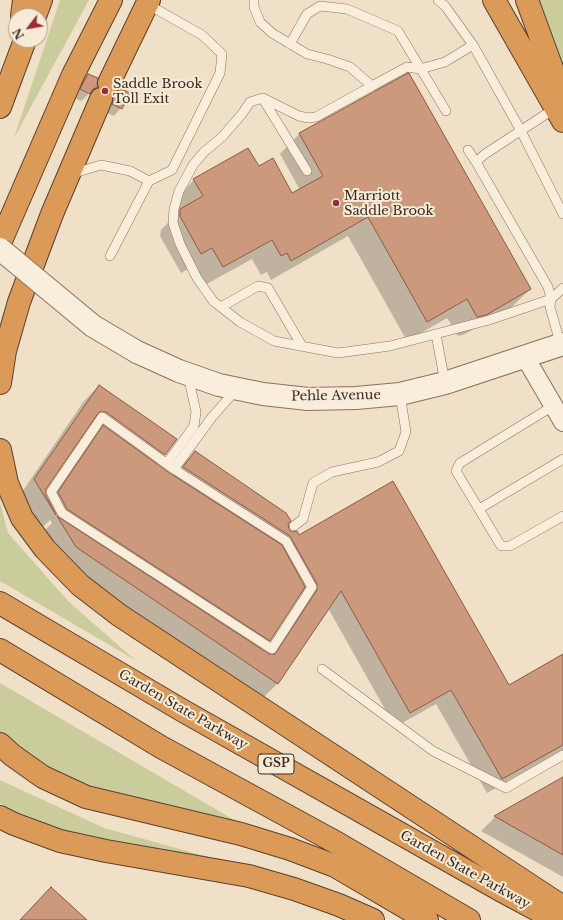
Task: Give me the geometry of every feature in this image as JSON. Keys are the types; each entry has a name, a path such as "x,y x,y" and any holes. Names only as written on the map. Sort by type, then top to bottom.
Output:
{"highway":[{"path":"0,243 73,75 111,0"},
{"path":"494,0 561,106"},
{"path":"511,0 553,71"},
{"path":"527,0 553,71 561,106"},
{"path":"0,383 5,351 19,302 52,214 105,91 148,2"},
{"path":"0,107 20,48"},
{"path":"0,450 7,483 22,518 45,549 80,585 119,614 563,907"},
{"name":"Garden State Parkway","path":"0,602 192,716 556,920"},
{"path":"0,650 161,747 338,843 470,920"},
{"path":"0,744 12,755 43,777 86,797 241,834 290,849 335,866 427,920"},
{"path":"0,817 14,824 60,841 106,851 249,876 339,904 373,920"}],"street":[{"name":"Pehle Avenue","path":"0,249 93,326 137,352 188,374 219,385 263,394 308,399 356,398 400,394 445,383 525,357 562,347"},
{"path":"525,357 563,422"}],"lane":[{"path":"254,0 254,7 260,22 272,33 307,54 350,67 372,86"},
{"path":"438,0 445,6 473,45 563,214"},
{"path":"110,256 149,181 172,170 220,73 222,54 202,35 148,2"},
{"path":"290,44 307,14 320,6 347,8 398,31 446,111"},
{"path":"473,45 445,62 420,69 406,67 316,117 308,118 299,116 263,98 250,102 242,114 222,137 204,152 193,165 179,191 174,209 173,223 180,244 197,278 213,301 240,322 274,341 338,353 390,346 489,320 550,299 563,288"},
{"path":"263,98 307,171"},
{"path":"476,162 485,154 561,106"},
{"path":"468,150 548,287 550,307 562,347"},
{"path":"69,175 101,165 130,171 149,181"},
{"path":"221,307 258,286 268,288 302,346"},
{"path":"436,334 445,383"},
{"path":"170,466 194,426 196,412 188,374"},
{"path":"170,466 238,388"},
{"path":"294,526 303,519 313,483 332,472 378,462 399,451 406,432 400,394"},
{"path":"554,406 460,463 456,471 501,546 510,546 563,516"},
{"path":"102,417 170,466 286,541 312,587 272,649 62,513 51,492 102,417"},
{"path":"480,509 563,459"},
{"path":"322,669 433,751 506,788 563,755"}],"green space":[{"path":"60,0 89,0 14,138 44,48 48,48 48,36"},
{"path":"533,0 563,0 563,72"},
{"path":"0,503 8,533 68,601 135,660 0,581"},
{"path":"0,683 241,824 75,784 0,749"},
{"path":"0,780 104,828 227,862 41,828 0,803"}],"building":[{"name":"Marriott Saddle Brook","path":"408,73 531,289 486,315 477,317 467,299 427,322 368,217 291,261 287,253 281,256 272,240 223,267 212,248 201,254 180,216 180,209 203,196 193,179 248,148 259,166 273,158 292,193 323,176 299,133"},
{"path":"88,74 98,78 98,87 93,89 90,94 80,89"},
{"path":"120,88 130,93 122,109 112,104 112,95"},
{"path":"99,385 177,439 165,455 106,412 99,412 46,489 46,495 56,515 34,479"},
{"path":"103,425 171,474 282,545 305,587 270,641 67,509 58,492"},
{"path":"195,451 286,513 291,521 288,524 289,529 292,532 297,531 299,535 393,481 509,685 563,654 563,745 502,779 451,690 410,713 341,591 278,684 76,547 57,516 269,654 275,654 317,590 317,584 290,536 183,467"},
{"path":"563,777 563,855 494,816"},
{"path":"51,887 87,920 20,920"}],"place":[{"name":"Saddle Brook Toll Exit","path":"105,91"},
{"name":"Marriott Saddle Brook","path":"336,203"}]}
